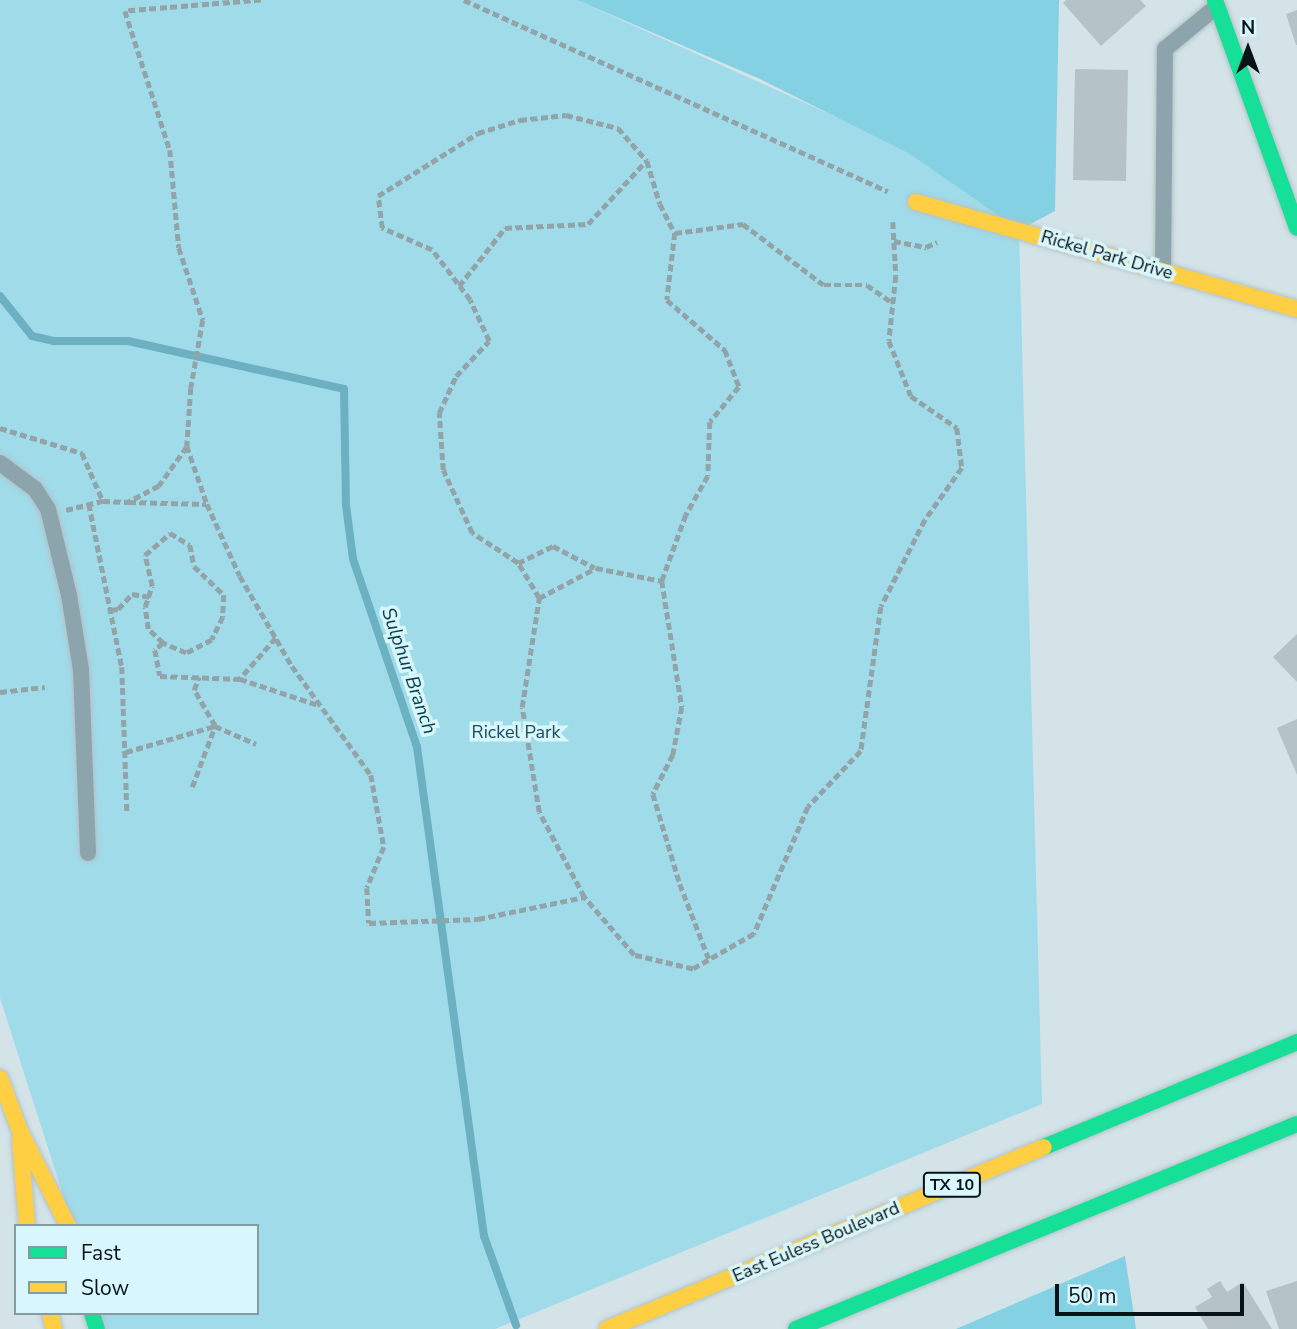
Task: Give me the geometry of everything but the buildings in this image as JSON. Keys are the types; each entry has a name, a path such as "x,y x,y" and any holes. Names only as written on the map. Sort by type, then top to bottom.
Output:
{"main road":[{"path":"1216,4 1292,199 1297,228"},
{"name":"Rickel Park Drive","path":"916,202 1297,309"},
{"name":"East Euless Boulevard","path":"607,1329 1297,1042"},
{"path":"0,1078 20,1131 67,1224"},
{"path":"796,1329 1297,1124"},
{"path":"20,1131 27,1224"}],"lane":[{"path":"1163,271 1165,48 1216,4"},
{"path":"0,463 36,489 49,514 81,670 88,853"}],"path":[{"path":"261,0 125,11 170,150 179,248 203,320 191,388 187,446 206,504 240,576 276,638 319,705 371,775 384,847 367,888 369,923 406,925 478,919 584,897"},
{"path":"464,0 891,193 892,205"},
{"path":"709,959 653,794 673,755 682,707 662,581 686,516 708,476 710,422 738,387 725,350 667,300 675,233 660,204 647,161 618,128 566,115 520,120 478,133 378,196 382,228 432,250 459,286 489,341 456,376 439,413 443,470 472,533 518,563 540,598 522,707 540,812 584,897 634,955 693,969 754,934 808,807 861,751 881,607 925,520 962,468 957,428 911,396 889,341 893,303 893,217"},
{"path":"459,286 505,228 588,224 647,161"},
{"path":"675,233 743,224 824,285 867,285 893,303"},
{"path":"0,428 82,453 103,501"},
{"path":"129,502 159,486 187,446"},
{"path":"49,514 103,501 206,504"},
{"path":"89,504 122,667 127,812"},
{"path":"170,533 190,545 194,566 224,595 223,617 212,640 186,653 163,643 148,629 145,607 150,597 145,555 170,533"},
{"path":"518,563 553,546 596,568 662,581"},
{"path":"540,598 596,568"},
{"path":"111,610 118,609 132,594 150,597"},
{"path":"240,678 276,638"},
{"path":"163,643 155,650 160,676 240,678 319,705"},
{"path":"199,677 194,690 215,726 256,744"},
{"path":"0,692 45,687"},
{"path":"126,752 215,726"},
{"path":"192,787 215,726"}],"green space":[{"name":"Rickel Park","path":"0,0 577,0 898,145 1019,230 1042,1104 495,1329 106,1329 102,1315 259,1315 259,1224 72,1224 0,998"}],"shaded area":[{"path":"577,0 1059,0 1055,211 1019,230 910,154 760,79"},
{"path":"1125,1256 1136,1329 956,1329"}],"waterway":[{"name":"Sulphur Branch","path":"0,296 32,336 54,341 128,341 344,389 346,505 353,559 417,747 484,1236 516,1325"}],"traffic: fast":[{"path":"1215,0 1297,228"},
{"path":"1044,1147 1297,1042"},
{"path":"796,1329 1297,1124"},
{"path":"93,1315 97,1329"}],"traffic: slow":[{"path":"916,202 1297,309"},
{"path":"0,1078 20,1131 67,1224"},
{"path":"20,1140 27,1224"},
{"path":"607,1329 1044,1147"},
{"path":"50,1315 54,1329"}]}
